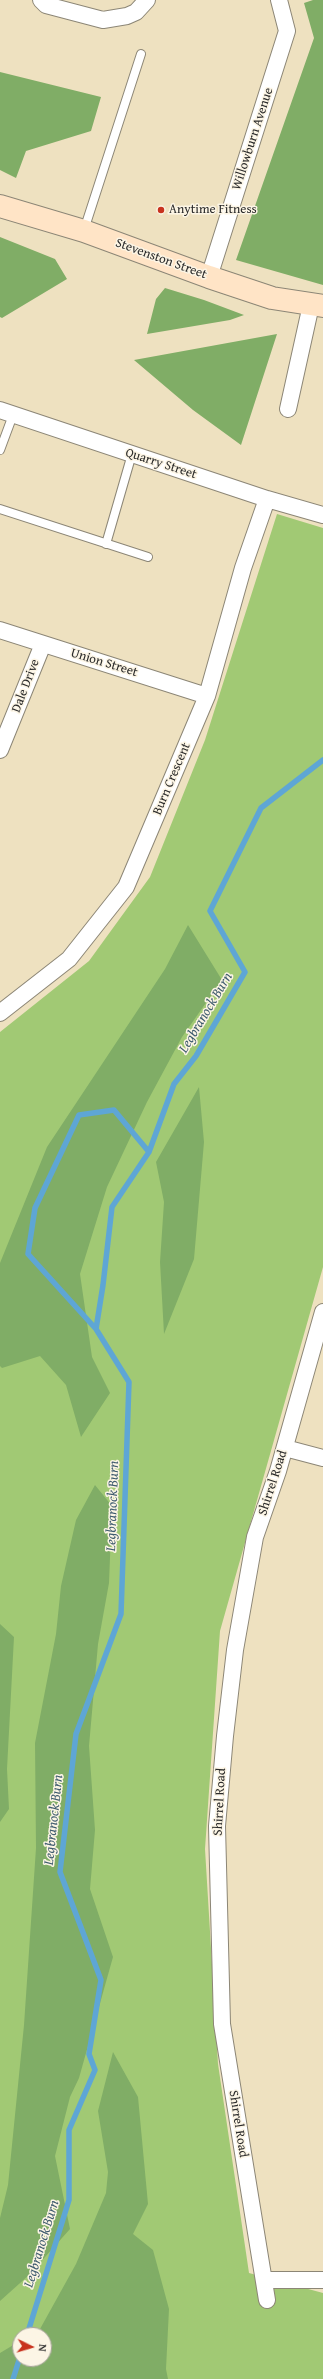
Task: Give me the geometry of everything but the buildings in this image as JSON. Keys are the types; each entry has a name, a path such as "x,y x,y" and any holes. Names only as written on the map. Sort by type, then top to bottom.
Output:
{"main road":[{"name":"Stevenston Street","path":"0,206 84,231 209,277 272,298 317,306"}],"street":[{"path":"41,0 46,5 103,20 127,16 136,12 147,0"},
{"name":"Willowburn Avenue","path":"209,277 287,31 279,0"},
{"path":"288,409 317,306"},
{"name":"Quarry Street","path":"6,412 268,499 323,515"},
{"name":"Burn Crescent","path":"0,1013 69,960 126,887 207,696 243,568 268,499"},
{"name":"Union Street","path":"0,630 207,696"},
{"name":"Dale Drive","path":"0,750 43,644"},
{"name":"Shirrel Road","path":"267,2300 222,2024 218,1826 225,1736 235,1650 255,1537 285,1448 323,1312"},
{"path":"285,1448 323,1458"},
{"path":"264,2280 323,2280"}],"lane":[{"path":"84,231 141,54"},
{"path":"0,450 6,412"},
{"path":"106,544 132,454"},
{"path":"0,509 148,558"}],"green space":[{"path":"313,0 323,0 323,285 236,260 314,38 304,3"},
{"path":"0,72 101,97 91,131 26,151 16,178 0,170"},
{"path":"0,237 55,259 67,279 2,318 0,317"},
{"path":"165,288 204,300 244,315 230,320 147,334 156,299"},
{"path":"277,334 241,445 193,410 134,360"},
{"path":"277,514 323,528 323,1267 220,1631 205,1849 218,2064 249,2273 323,2293 323,2379 0,2379 0,1032 89,961 150,877 205,740"},
{"path":"188,925 222,980 182,1037 147,1102 107,1187 80,1274 92,1357 110,1393 81,1437 66,1385 40,1356 2,1368 0,1366 0,1263 47,1147 165,969"},
{"path":"199,1087 204,1142 194,1259 164,1334 160,1262 164,1202 156,1162"},
{"path":"95,1485 112,1506 109,1583 98,1644 89,1746 95,1830 90,1889 113,1957 79,2078 70,2097 55,2156 70,2229 29,2275 0,2301 0,2218 8,2185 24,2025 36,1848 35,1743 56,1634 61,1586 76,1520"},
{"path":"0,1624 14,1637 7,1769 9,1809 0,1822"},
{"path":"113,2052 138,2097 148,2204 133,2234 153,2250 169,2309 166,2369 168,2379 0,2379 0,2353 12,2346 12,2367 52,2367 52,2327 41,2327 76,2264 106,2193 108,2172 98,2111"}],"waterway":[{"name":"Legbranock Burn","path":"96,1329 28,1254 35,1208 79,1115 114,1110 149,1152 174,1084 196,1056 245,972 210,911 261,808 323,760"},
{"name":"Legbranock Burn","path":"29,2327 69,2200 69,2130 95,2070 89,2054 101,1980 60,1872 76,1734 121,1614 129,1382 96,1329 103,1285 112,1207 149,1152"},
{"name":"Legbranock Burn","path":"13,2379 17,2367"}],"place":[{"name":"Anytime Fitness","path":"161,210"}]}
